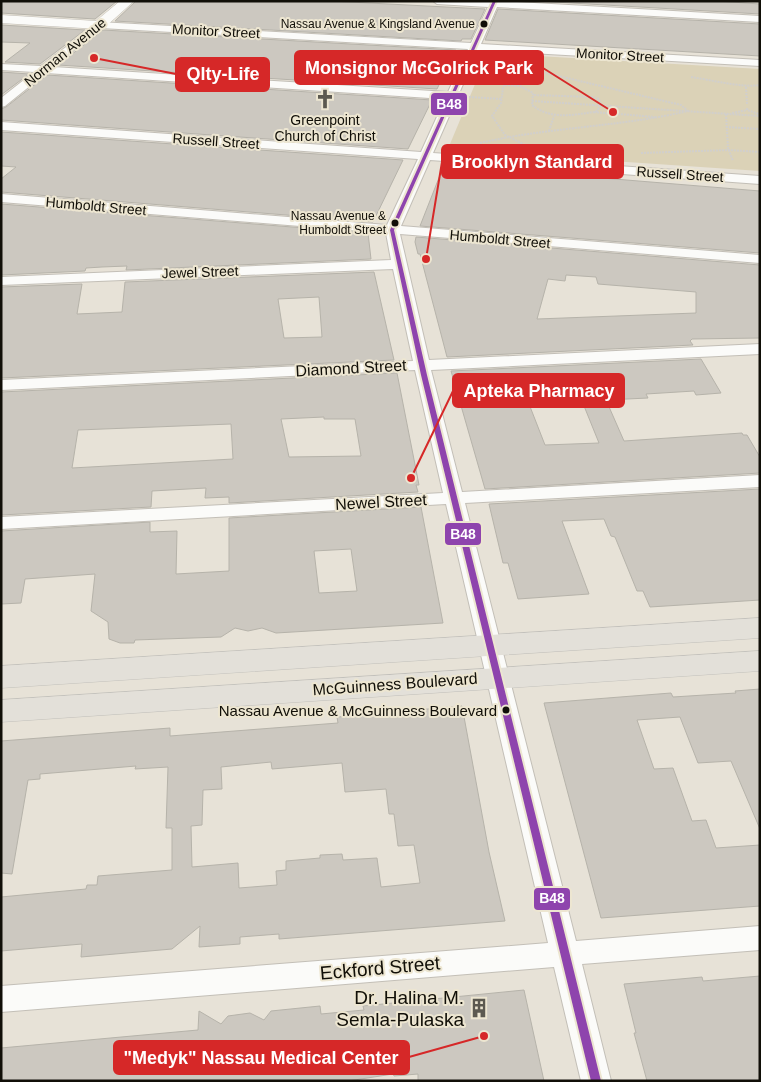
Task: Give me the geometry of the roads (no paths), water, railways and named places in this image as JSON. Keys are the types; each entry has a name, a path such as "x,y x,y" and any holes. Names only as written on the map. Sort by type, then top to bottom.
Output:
{"main road":[{"name":"Norman Avenue","path":"99,24 128,1"},
{"name":"Monitor Street","path":"1,19 99,24"},
{"name":"McGuinness Boulevard","path":"1,677 760,628"},
{"name":"McGuinness Boulevard","path":"1,711 760,660"}],"street":[{"path":"437,1 760,19"},
{"path":"494,3 392,230 421,365 596,1081"},
{"name":"Monitor Street","path":"99,24 760,63"},
{"name":"Norman Avenue","path":"1,104 99,24"},
{"path":"1,67 452,96"},
{"name":"Russell Street","path":"1,126 760,180"},
{"name":"Humboldt Street","path":"1,198 760,259"},
{"name":"Jewel Street","path":"1,281 399,264"},
{"name":"Diamond Street","path":"1,385 760,349"},
{"name":"Newel Street","path":"1,523 760,481"},
{"name":"Eckford Street","path":"1,999 760,938"}],"place":[{"name":"Nassau Avenue & Kingsland Avenue","path":"484,24"},
{"name":"Qlty-Life","path":"94,58"},
{"name":"Greenpoint Church of Christ","path":"325,99"},
{"name":"Monsignor McGolrick Park","path":"613,112"},
{"name":"Nassau Avenue & Humboldt Street","path":"395,223"},
{"name":"Brooklyn Standard","path":"426,259"},
{"name":"Apteka Pharmacy","path":"411,478"},
{"name":"Nassau Avenue & McGuinness Boulevard","path":"506,710"},
{"name":"Dr. Halina M. Semla-Pulaska","path":"479,1008"},
{"name":"\"Medyk\" Nassau Medical Center","path":"484,1036"}]}
